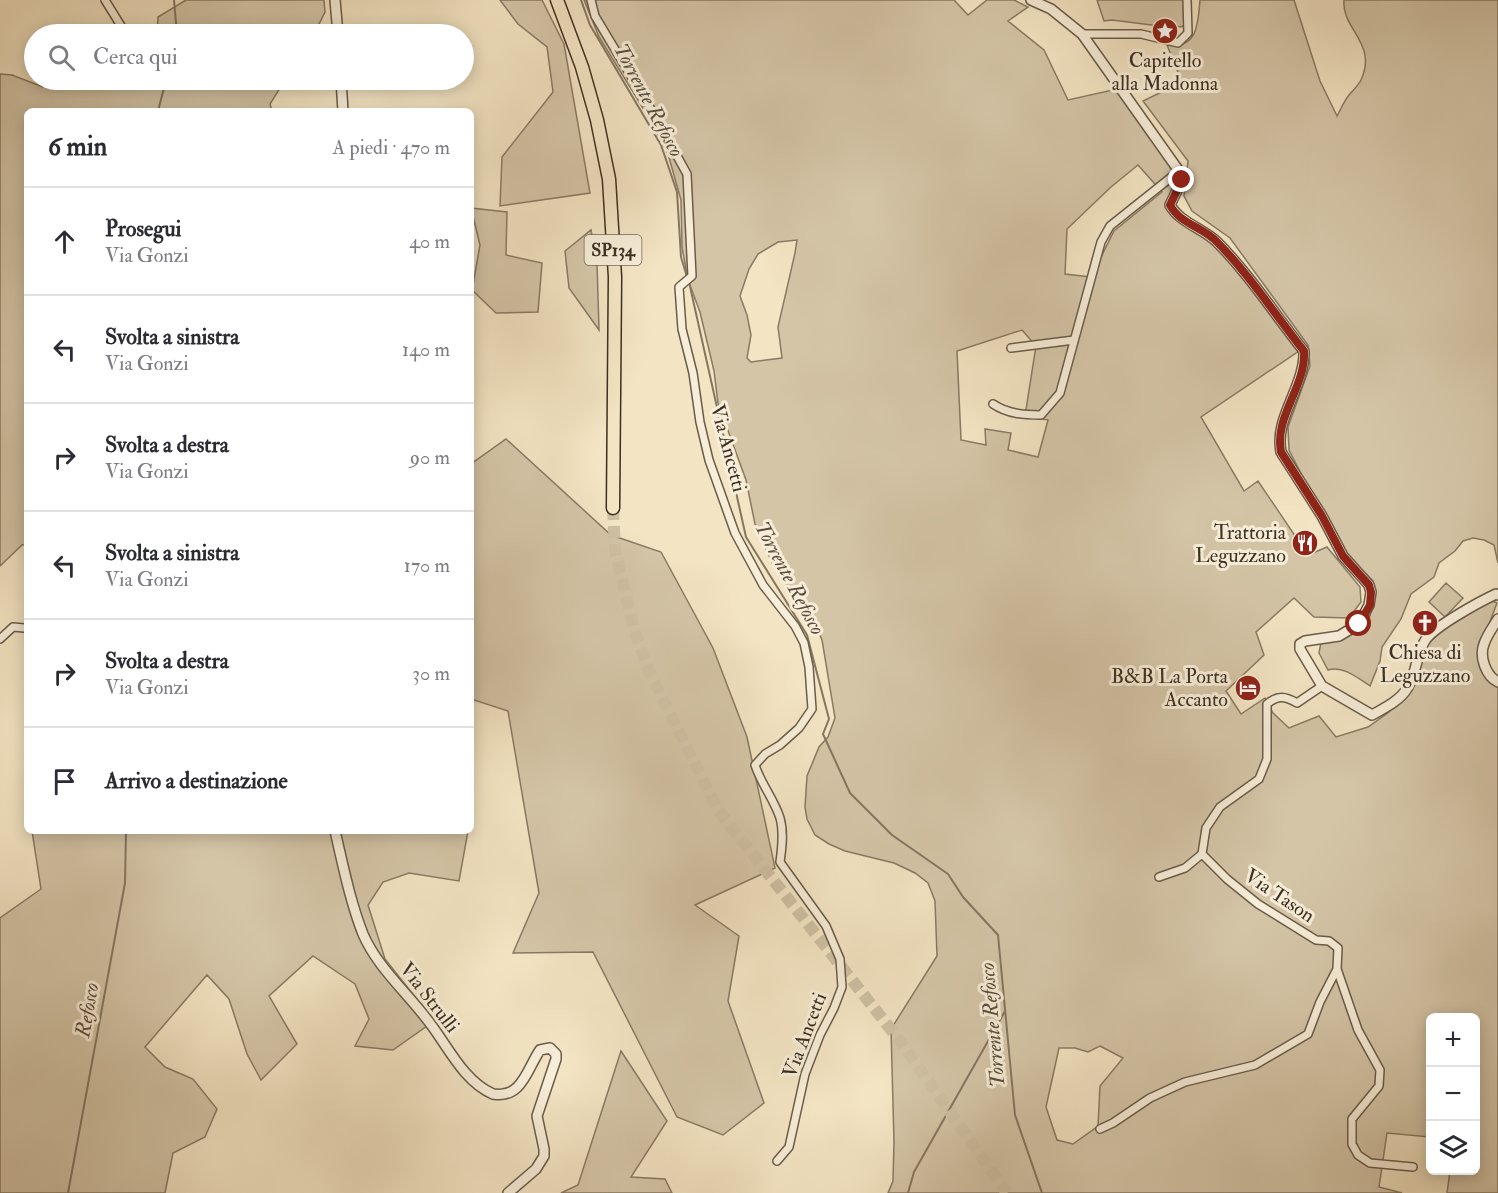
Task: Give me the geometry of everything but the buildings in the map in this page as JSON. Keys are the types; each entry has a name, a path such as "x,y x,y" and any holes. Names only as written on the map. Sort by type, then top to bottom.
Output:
{"highway":[{"name":"SP134","path":"557,0 582,67 597,120 609,179 615,277 612,508"}],"street":[{"path":"105,0 121,24"},
{"path":"335,0 337,24"},
{"name":"Via Ancetti","path":"591,0 595,16 687,174 692,276 679,287 682,329 695,383 700,422 709,460 735,533 763,585 795,626 804,643 809,667 812,709 799,728 780,745 765,754 755,765 758,777 780,819 782,839 780,862 826,926 840,959 842,987 805,1074 789,1147 777,1161"},
{"path":"1031,0 1051,9 1082,34 1179,171 1182,180 1170,205 1174,213 1215,239 1304,351 1301,378 1282,424 1279,442 1281,452 1322,516 1343,556 1369,585 1371,592 1370,605 1359,624 1339,636 1305,641 1300,644 1300,649 1322,686 1372,715 1391,704 1408,687 1419,651 1436,629 1497,594"},
{"path":"1082,34 1141,34 1178,42 1188,33 1187,0"},
{"path":"342,90 343,108"},
{"path":"993,405 1022,415 1041,415 1060,393 1101,242 1110,226 1179,171"},
{"path":"1011,348 1074,339"},
{"path":"1498,619 1482,649 1486,669 1498,682"},
{"path":"0,639 13,627 24,627"},
{"path":"1159,877 1185,868 1202,854 1206,828 1220,807 1259,779 1267,759 1267,704 1275,698 1285,696 1297,703 1322,686"},
{"name":"Via Strulli","path":"335,834 368,944 377,959 433,1026 445,1047 475,1083 493,1094 510,1093 522,1084 540,1050 550,1048 556,1054 537,1116 544,1156 536,1169 508,1193"},
{"name":"Via Tason","path":"1202,854 1227,879 1258,904 1316,939 1329,941 1338,948 1337,969 1358,1030 1380,1070 1379,1086 1352,1119 1352,1144 1358,1155 1370,1163 1413,1167"},
{"path":"1100,1129 1150,1098 1176,1086 1255,1065 1308,1034 1320,1002 1337,969"}],"shaded area":[{"path":"186,0 324,0 325,12 319,24 158,24 158,17"},
{"path":"500,0 542,0 564,44 590,193 500,206 502,157 553,92 547,47 518,24"},
{"path":"584,0 954,0 968,15 987,0 1014,0 1028,7 1008,21 1044,50 1068,100 1117,89 1176,170 1169,203 1224,248 1299,351 1201,417 1244,491 1258,481 1308,555 1327,547 1360,587 1361,602 1349,618 1314,617 1294,598 1256,632 1264,655 1226,691 1241,714 1265,698 1273,713 1289,728 1319,716 1336,737 1368,727 1389,712 1391,706 1404,696 1424,647 1445,628 1488,599 1497,603 1482,643 1481,670 1498,681 1498,1193 1447,1193 1449,1175 1480,1175 1480,1013 1426,1013 1426,1137 1387,1133 1379,1187 1402,1193 888,1193 893,1181 894,1142 891,1029 937,956 935,901 928,883 915,873 894,863 845,851 829,844 815,835 807,819 805,807 807,776 819,747 828,737 835,718 822,640 816,626 772,563 755,524 746,480 718,403 714,371 700,312 688,280 682,247 681,200 668,154 646,113 599,37","holes":["1138,165 1162,192 1114,231 1091,277 1065,274 1067,229","797,240 778,327 782,358 751,362 747,358 751,335 740,296 749,269 758,254 778,242","1022,330 1036,346 1025,416 1048,420 1038,457 1008,450 1011,433 985,429 986,445 961,440 957,351","1100,1046 1123,1058 1100,1086 1098,1126 1073,1144 1057,1140 1046,1107 1059,1048 1075,1048 1088,1052"]},
{"path":"1097,0 1186,0 1185,25 1175,28 1104,21"},
{"path":"1200,0 1294,0 1320,81 1337,116 1347,97 1360,82 1365,67 1362,46 1348,20 1344,0 1498,0 1498,563 1494,545 1473,538 1463,541 1455,551 1439,563 1434,577 1411,594 1401,619 1382,647 1380,661 1370,686 1339,669 1328,670 1319,653 1321,642 1367,627 1371,611 1373,581 1337,544 1289,450 1288,427 1310,366 1308,345 1230,238 1192,211 1184,196 1188,161 1143,101 1182,82 1167,45 1185,43 1191,39 1197,26"},
{"path":"0,74 24,80 24,90 279,90 270,104 271,108 24,108 24,545 0,566"},
{"path":"474,208 507,212 506,255 542,263 538,312 496,313 474,292 480,245 474,220"},
{"path":"591,230 597,263 599,330 569,288 565,251"},
{"path":"506,439 611,535 661,552 713,648 747,737 775,868 695,905 739,936 728,1001 764,1103 723,1135 677,1117 593,952 513,953 539,893 508,711 474,700 474,462"},
{"path":"1446,583 1463,598 1445,617 1429,602"},
{"path":"32,834 467,834 459,881 409,873 383,882 368,905 385,959 434,1021 393,1050 355,1046 369,1019 355,984 313,956 269,996 297,1044 261,1080 247,1054 229,999 207,975 145,1047 165,1067 193,1079 217,1109 205,1137 173,1153 165,1193 0,1193 0,918 41,889"},
{"path":"621,1051 667,1121 631,1177 665,1179 672,1193 561,1193 578,1185"}],"waterway":[{"name":"Refosco","path":"174,0 176,24"},
{"name":"Torrente Refosco","path":"581,0 590,25 661,145 677,192 681,257 687,277"},
{"name":"Refosco","path":"159,108 163,90"},
{"name":"Torrente Refosco","path":"689,282 746,537 807,635 829,719 823,734 850,793 892,835 948,874 963,897 998,935 1015,1115 1042,1193"},
{"name":"Refosco","path":"68,1193 125,883 126,834"},
{"path":"908,1193 914,1172 1005,1011"}],"tunnel":[{"path":"613,508 615,550 634,630 649,671 718,810 900,1041 1007,1193"}],"place":[{"name":"Capitello alla Madonna","path":"1165,31"},
{"name":"Trattoria Leguzzano","path":"1305,543"},
{"name":"Chiesa di Leguzzano","path":"1425,623"},
{"name":"B&B La Porta Accanto","path":"1248,688"}],"route":[{"path":"1182,180 1170,205 1174,213 1215,239 1231,256 1304,351 1301,378 1282,424 1279,442 1281,452 1322,516 1343,556 1369,585 1370,605 1359,624"}]}
